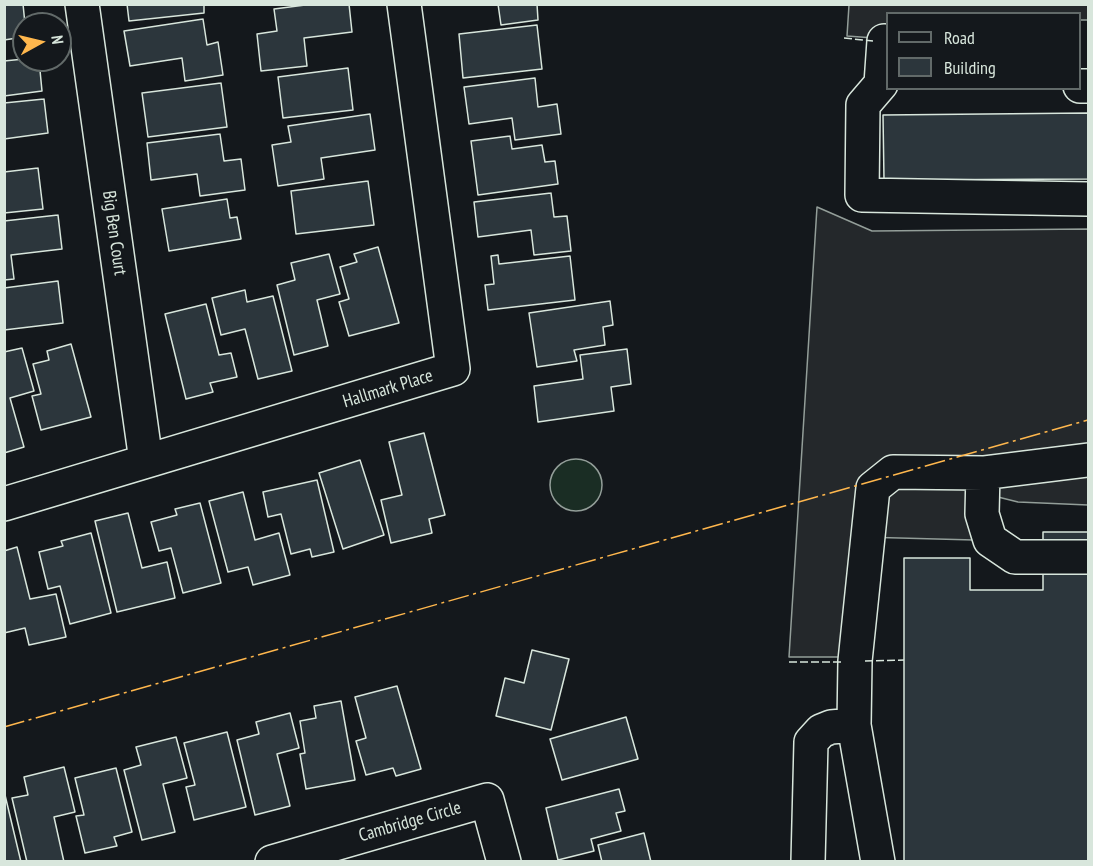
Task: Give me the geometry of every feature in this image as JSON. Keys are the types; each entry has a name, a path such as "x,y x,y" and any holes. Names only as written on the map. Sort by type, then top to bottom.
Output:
{"street":[{"name":"Big Ben Court","path":"82,4 146,461"},
{"name":"Hallmark Place","path":"4,504 453,369 404,4"},
{"path":"884,41 884,84 863,105 862,195 1089,199"},
{"path":"878,861 854,725 855,661 873,488 893,472 983,473 1089,460"},
{"path":"983,473 982,514 990,540 1015,557 1089,557"},
{"path":"808,861 811,742 820,731 831,727 854,725"},
{"name":"Cambridge Circle","path":"272,861 487,800 504,861"}],"green space":[{"path":"576,459 586,461 594,467 600,475 602,485 600,495 594,503 586,509 576,511 566,509 558,503 552,495 550,485 552,475 558,467 566,461"}],"shaded area":[{"path":"849,5 1088,5 1088,20 1081,20 1081,12 886,12 886,39 847,36"},
{"path":"817,207 872,231 1088,229 1088,505 1018,502 974,491 974,540 862,537 850,657 789,657"}],"building":[{"path":"4,4 23,4 24,12 12,12 12,39 4,40"},
{"path":"127,4 204,4 204,13 129,21"},
{"path":"313,4 349,4 352,32 304,38 307,66 261,71 257,34 277,31 274,9"},
{"path":"498,4 537,4 538,20 501,25"},
{"path":"203,19 207,45 218,42 223,75 185,81 182,58 130,66 124,31"},
{"path":"537,25 542,69 463,78 459,34"},
{"path":"12,60 12,72 40,72 42,91 4,96 4,61"},
{"path":"348,68 353,110 283,118 278,77"},
{"path":"535,78 538,107 557,104 561,134 515,140 512,118 469,124 464,87"},
{"path":"221,83 227,127 148,137 142,93"},
{"path":"44,99 48,133 4,139 4,103"},
{"path":"1088,113 1088,179 884,180 883,115"},
{"path":"370,114 375,150 321,158 324,179 278,186 272,145 291,142 288,126"},
{"path":"220,134 224,161 241,159 245,190 200,196 197,174 151,180 147,143"},
{"path":"510,136 512,149 542,145 545,162 555,161 558,184 478,195 471,141"},
{"path":"38,168 43,209 4,213 4,172"},
{"path":"368,181 374,225 296,234 291,191"},
{"path":"551,193 554,217 567,216 571,251 534,255 531,230 478,237 474,202"},
{"path":"227,199 230,218 237,217 241,239 169,251 162,209"},
{"path":"58,215 62,249 11,255 14,279 4,280 4,221"},
{"path":"378,247 399,323 349,336 339,302 349,299 340,267 357,262 354,254"},
{"path":"329,254 340,294 317,300 328,346 294,355 277,285 295,280 291,263"},
{"path":"498,255 499,264 570,256 575,300 488,310 485,285 494,284 491,256"},
{"path":"58,281 63,323 4,330 4,288"},
{"path":"245,290 247,302 273,296 292,371 258,379 245,329 221,335 212,298"},
{"path":"610,301 613,325 603,327 605,345 574,350 577,361 537,367 529,313"},
{"path":"206,304 219,355 231,353 237,377 210,383 213,392 186,399 165,314"},
{"path":"71,344 91,417 41,430 32,396 41,394 33,364 49,360 47,351"},
{"path":"22,348 34,391 10,398 24,447 4,453 4,352"},
{"path":"627,349 631,384 611,387 614,411 538,422 534,386 583,379 580,355"},
{"path":"424,433 445,515 429,519 432,533 391,543 381,500 402,495 389,442"},
{"path":"360,460 384,535 343,549 319,473"},
{"path":"317,480 334,552 312,557 310,549 291,554 281,514 268,517 263,492"},
{"path":"243,492 255,540 279,533 290,575 253,585 248,567 228,572 209,501"},
{"path":"200,503 221,583 183,593 171,548 159,551 151,522 177,515 175,509"},
{"path":"128,513 142,568 167,562 175,598 117,612 95,521"},
{"path":"1043,532 1088,532 1088,862 904,862 904,558 970,558 970,590 1043,590"},
{"path":"91,533 111,613 70,624 60,586 48,589 39,552 63,546 61,541"},
{"path":"17,547 30,599 56,594 66,637 29,645 25,628 4,633 4,551"},
{"path":"532,650 569,659 551,730 496,716 505,678 524,683"},
{"path":"397,686 421,769 396,776 393,768 366,775 356,741 366,738 355,697"},
{"path":"341,701 355,780 306,789 300,754 305,753 300,721 316,718 314,706"},
{"path":"290,713 299,748 277,754 290,806 255,815 237,740 259,734 256,722"},
{"path":"626,717 638,759 562,780 550,739"},
{"path":"227,732 246,807 194,820 186,787 195,785 184,743"},
{"path":"176,737 187,778 163,784 175,832 142,840 124,770 141,765 136,747"},
{"path":"64,767 75,812 54,817 64,862 27,862 12,798 28,795 24,777"},
{"path":"116,768 132,832 114,837 117,846 85,853 76,816 84,815 75,778"},
{"path":"619,789 625,811 616,813 621,831 591,839 594,851 558,860 546,808"},
{"path":"5,795 21,862 4,862"},
{"path":"644,833 651,862 602,862 598,845"}],"fence":[{"path":"844,38 873,41"},
{"path":"865,661 904,660"},
{"path":"789,662 841,662"}],"power":[{"path":"4,727 1088,420"}]}
